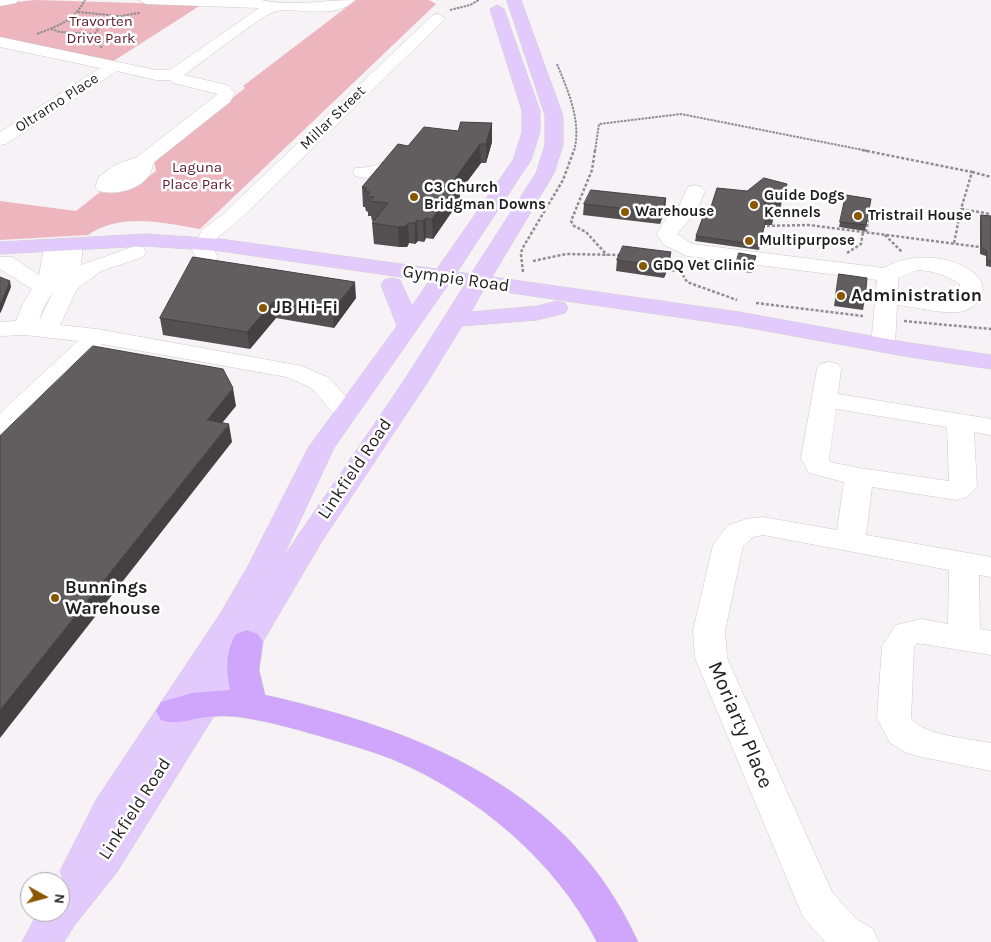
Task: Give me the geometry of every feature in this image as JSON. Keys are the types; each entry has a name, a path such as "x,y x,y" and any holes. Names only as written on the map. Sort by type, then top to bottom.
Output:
{"highway":[{"path":"247,642 242,670 250,705"},
{"path":"188,707 250,705 364,735 416,754 467,780 520,819 560,858 595,902 618,942"}],"main road":[{"name":"Linkfield Road","path":"51,928 103,860 188,707 235,614 263,566 312,464 517,169 526,150 531,132 529,104 500,19 496,0"},
{"name":"Linkfield Road","path":"188,707 223,673 247,642 308,538 415,383 545,173 555,136 554,116 514,0"},
{"name":"Gympie Road","path":"1,257 160,240 205,250 438,284 466,299 537,313 556,308 821,345 910,350"},
{"name":"Gympie Road","path":"63,250 135,252 239,247 392,277"},
{"path":"495,253 508,265 521,288"},
{"path":"408,326 392,277 409,264 456,258"},
{"name":"Gympie Road","path":"466,299 521,288 739,319 910,350 991,362"}],"street":[{"path":"0,2 11,0"},
{"path":"146,0 215,1 260,4 270,7 283,5 328,6 348,0"},
{"path":"4,45 84,59 156,75 174,75 270,7"},
{"name":"Millar Street","path":"205,250 209,234 228,219 438,18"},
{"name":"Oltrarno Place","path":"0,140 114,66"},
{"path":"144,162 224,98 227,92 180,80 174,75"},
{"path":"362,172 375,173 384,161"},
{"path":"694,191 687,210 670,227 667,234 671,240 687,250 886,297 883,345"},
{"path":"228,219 229,235 239,247"},
{"path":"55,287 63,250"},
{"path":"55,287 93,266 135,252"},
{"path":"1,257 55,287 63,298 35,329"},
{"path":"0,329 35,329 97,336 293,371 320,383 347,412"},
{"path":"0,427 97,336"},
{"path":"828,369 815,458 819,467 830,471 957,491 963,487 960,422"},
{"path":"824,399 991,427"},
{"path":"850,541 859,476"},
{"name":"Moriarty Place","path":"859,942 842,932 817,904 711,658 708,639 728,545 737,533 746,528 763,526 977,564"},
{"path":"977,564 977,641 921,631 907,633 898,646 894,718 902,733 917,742 991,757"}],"path":[{"path":"4,45 67,22 78,12 85,0"},
{"path":"438,18 450,10 464,7 479,0"},
{"path":"94,34 103,24 121,16 156,10 176,1"},
{"path":"78,12 121,16"},
{"path":"67,22 103,24"},
{"path":"51,29 60,32 94,34"},
{"path":"84,59 102,48 95,41 94,34"},
{"path":"607,255 586,232 574,226 571,221 592,170 599,124 681,114 991,177"},
{"path":"954,243 972,172"},
{"path":"962,209 991,214"},
{"path":"842,256 861,244 869,217"},
{"path":"760,226 809,225 980,247"},
{"path":"533,261 566,254 628,256"},
{"path":"673,255 687,282 739,301"},
{"path":"666,261 675,262"},
{"path":"667,270 681,272"},
{"path":"749,302 886,297 991,329"}],"green space":[{"name":"Travorten Drive Park","path":"35,0 201,5 112,62 0,38 0,4"},
{"name":"Laguna Place Park","path":"356,0 429,0 436,4 200,229 157,222 128,221 101,228 88,235 0,240 0,201 76,211 100,192 116,193 130,189 156,171 154,160 245,88 243,86"}],"building":[{"name":"C3 Church Bridgman Downs","path":"461,122 492,123 486,144 480,144 454,180 460,181 432,219 417,220 415,223 408,223 406,226 398,227 372,223 388,203 370,201 374,197 367,196 370,192 364,191 367,188 362,187 398,144 408,146 424,127 458,131"},
{"path":"764,178 787,184 780,204 764,202 773,220 766,220 759,245 696,236 704,214 709,213 717,188 747,191"},
{"path":"591,190 666,198 661,213 584,204"},
{"name":"Tristrail House","path":"846,195 871,199 866,225 840,222"},
{"path":"981,215 991,216 991,261 987,261 987,251 982,248"},
{"path":"623,246 671,252 665,267 617,260"},
{"path":"739,253 756,256 754,262 737,260"},
{"name":"JB Hi-Fi","path":"193,257 355,282 332,311 273,302 247,332 160,318"},
{"path":"839,274 867,278 865,299 836,295"},
{"path":"0,277 10,281 0,305"},
{"name":"Bunnings Warehouse","path":"93,346 223,369 233,388 207,420 229,424 0,710 0,436"}],"place":[{"name":"C3 Church Bridgman Downs","path":"414,197"},
{"name":"Guide Dogs Kennels","path":"754,205"},
{"name":"Warehouse","path":"625,212"},
{"name":"Tristrail House","path":"858,216"},
{"name":"Multipurpose","path":"749,241"},
{"name":"GDQ Vet Clinic","path":"643,266"},
{"name":"Administration","path":"841,296"},
{"name":"JB Hi-Fi","path":"263,308"},
{"name":"Bunnings Warehouse","path":"55,598"}]}
